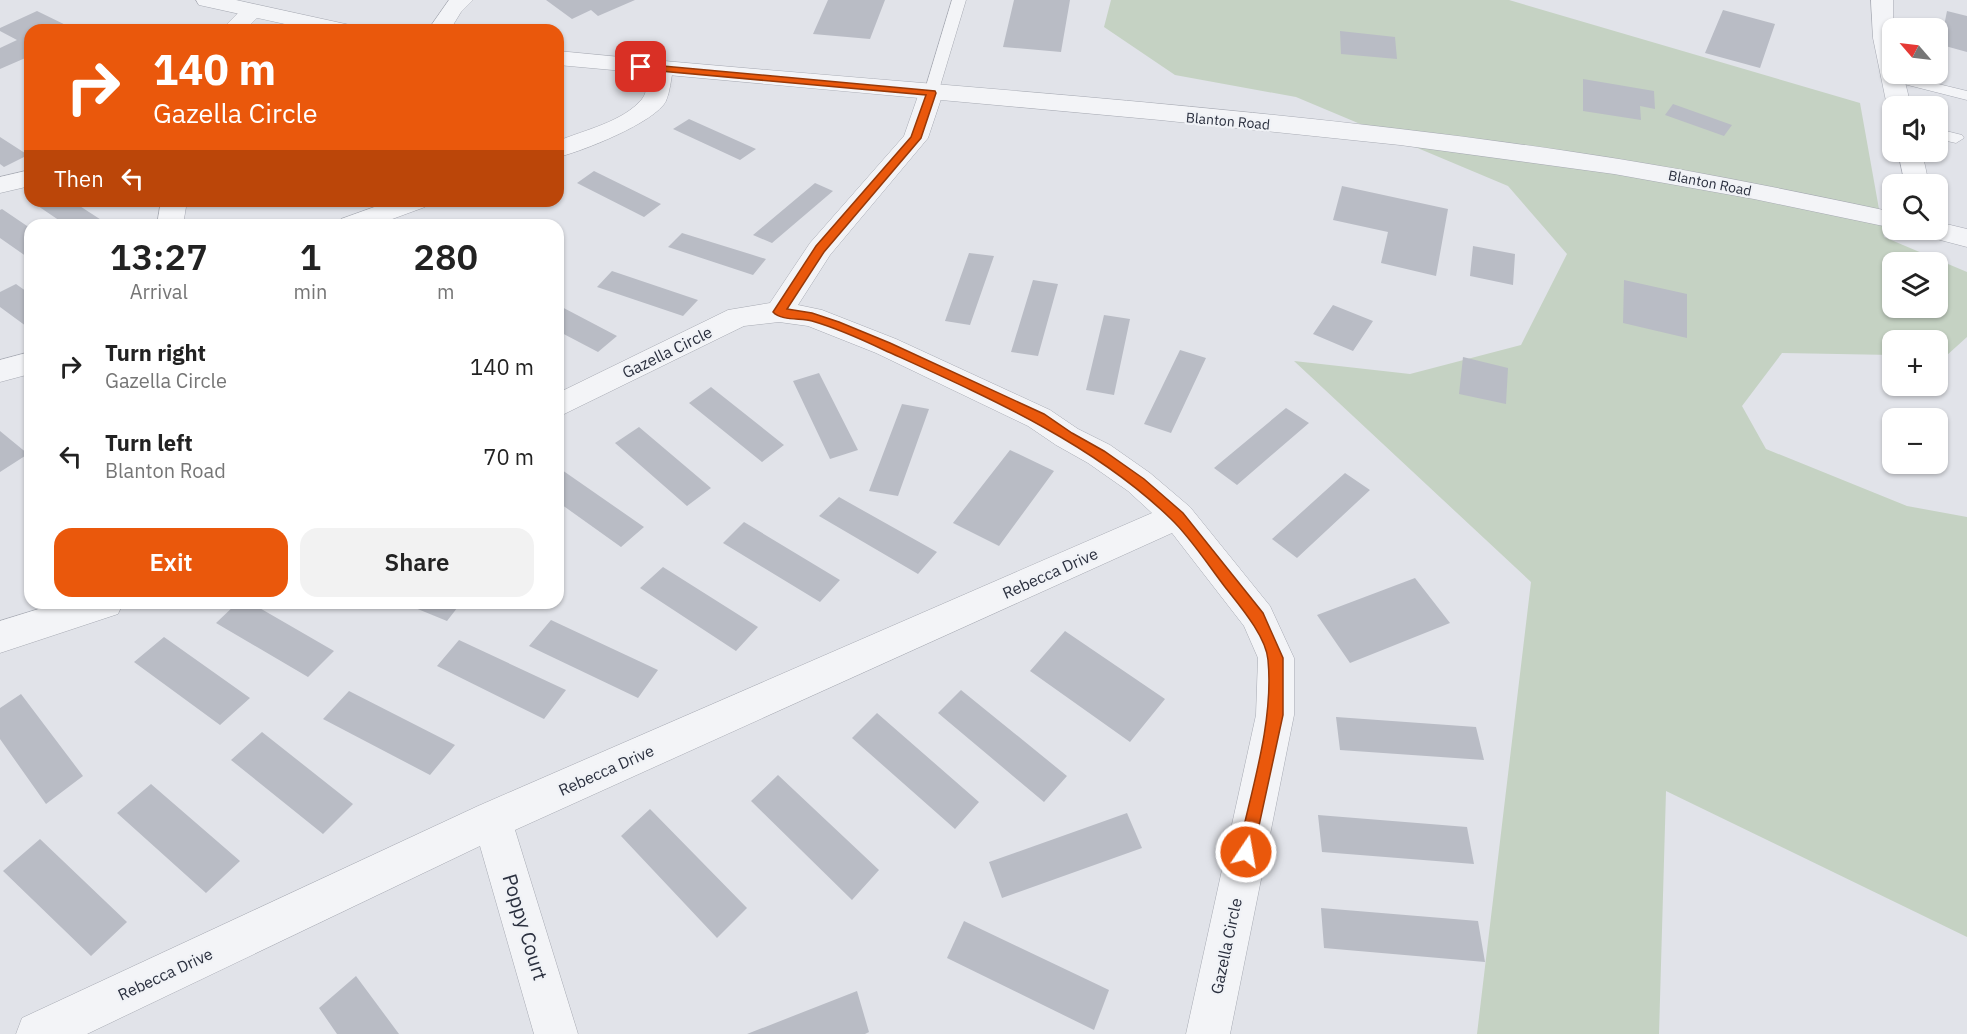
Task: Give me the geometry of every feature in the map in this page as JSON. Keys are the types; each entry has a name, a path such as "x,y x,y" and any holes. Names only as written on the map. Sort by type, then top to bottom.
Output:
{"street":[{"path":"207,0 312,24"},
{"path":"443,24 452,8 462,0"},
{"path":"1882,0 1883,18"},
{"path":"239,24 252,12"},
{"name":"Blanton Road","path":"564,59 1367,134 1523,153 1685,178 1882,218"},
{"path":"564,148 630,120 654,101 662,69"},
{"path":"779,312 820,249 916,138 931,93"},
{"path":"0,185 24,179"},
{"path":"366,219 400,207"},
{"path":"1948,233 1967,238"},
{"name":"Gazella Circle","path":"564,403 738,317 779,312 812,317 886,346 1040,418 1139,482 1178,516 1258,617 1276,658 1275,715 1208,1034"},
{"path":"0,371 24,365"},
{"name":"Rebecca Drive","path":"38,1034 492,820 1178,516"},
{"path":"0,637 87,609"},
{"name":"Poppy Court","path":"492,820 556,1034"}],"lane":[{"path":"931,93 959,0"},
{"path":"1920,84 1967,96"},
{"path":"1948,136 1956,138"}],"green space":[{"path":"1111,0 1509,0 1860,103 1882,226 1882,240 1891,240 1920,252 1882,252 1882,318 1948,318 1948,264 1967,272 1967,337 1948,354 1948,330 1882,330 1882,355 1782,353 1742,406 1766,449 1907,506 1967,517 1967,937 1666,791 1659,1034 1477,1034 1531,582 1294,361 1410,374 1521,345 1567,254 1508,186 1296,97 1175,75 1104,27"}],"building":[{"path":"546,0 635,0 598,16 591,10 572,19"},
{"path":"828,0 885,0 870,39 813,34"},
{"path":"1014,0 1070,0 1061,52 1003,47"},
{"path":"1723,10 1775,24 1760,68 1705,53"},
{"path":"37,11 64,24 24,24 24,59 0,69 0,48 17,40 0,31 0,28"},
{"path":"1947,11 1967,16 1967,52 1948,47 1948,18 1946,18"},
{"path":"1340,31 1395,37 1397,59 1341,54"},
{"path":"1583,79 1654,91 1655,109 1640,106 1641,120 1583,111"},
{"path":"1673,104 1732,125 1724,136 1665,115"},
{"path":"689,119 756,149 740,160 673,129"},
{"path":"0,137 24,152 24,157 4,167 0,164"},
{"path":"594,171 661,204 644,217 577,183"},
{"path":"815,183 833,191 772,243 753,235"},
{"path":"1342,186 1448,209 1436,276 1381,263 1388,232 1333,220"},
{"path":"39,207 81,207 100,219 57,219"},
{"path":"2,209 24,224 24,255 0,238 0,210"},
{"path":"682,233 766,259 753,275 668,247"},
{"path":"1473,246 1515,254 1513,285 1470,276"},
{"path":"969,253 994,256 970,325 945,321"},
{"path":"612,271 698,300 683,316 597,287"},
{"path":"1033,280 1058,284 1038,356 1011,352"},
{"path":"1624,280 1687,294 1687,338 1623,323"},
{"path":"16,284 24,290 24,325 0,307 0,292"},
{"path":"1333,305 1373,321 1353,351 1313,334"},
{"path":"564,308 617,336 598,352 564,334"},
{"path":"1104,315 1130,319 1114,395 1086,390"},
{"path":"1180,350 1206,358 1171,433 1144,424"},
{"path":"1463,357 1508,368 1506,404 1459,394"},
{"path":"819,373 858,450 830,459 793,381"},
{"path":"711,387 784,445 762,462 689,403"},
{"path":"902,404 929,409 898,496 869,491"},
{"path":"1286,408 1309,423 1237,485 1214,468"},
{"path":"639,427 711,488 687,506 615,443"},
{"path":"0,431 24,451 24,457 0,472"},
{"path":"1010,450 1054,471 999,546 953,523"},
{"path":"564,471 644,527 621,547 564,506"},
{"path":"1345,473 1370,490 1297,558 1272,539"},
{"path":"839,497 937,552 918,574 819,516"},
{"path":"744,522 840,580 820,602 723,543"},
{"path":"663,567 758,627 736,651 640,588"},
{"path":"1415,578 1450,623 1350,663 1317,615"},
{"path":"231,609 261,609 334,651 308,677 216,623"},
{"path":"418,609 456,609 447,621"},
{"path":"551,620 658,670 638,698 529,646"},
{"path":"1065,631 1165,699 1130,742 1030,671"},
{"path":"164,637 250,698 220,725 134,662"},
{"path":"459,640 566,690 544,719 437,666"},
{"path":"961,690 1067,776 1044,802 938,713"},
{"path":"349,691 455,745 430,775 323,719"},
{"path":"21,694 83,776 46,804 0,739 0,708"},
{"path":"877,713 979,802 955,829 852,738"},
{"path":"1336,717 1476,727 1484,760 1340,750"},
{"path":"262,732 353,804 323,834 231,760"},
{"path":"778,775 879,870 852,900 751,801"},
{"path":"151,784 240,861 206,893 117,813"},
{"path":"650,809 747,908 717,938 621,836"},
{"path":"1127,813 1142,848 1002,898 989,862"},
{"path":"1318,815 1467,827 1474,864 1322,852"},
{"path":"40,839 127,922 91,956 3,871"},
{"path":"1321,908 1478,921 1485,962 1324,948"},
{"path":"964,921 1109,990 1094,1030 947,958"},
{"path":"356,976 399,1034 337,1034 319,1008"},
{"path":"857,991 869,1032 865,1034 747,1034"}],"route":[{"path":"641,67 931,93 916,138 820,249 779,312 812,317 835,325 886,346 1040,418 1139,482 1178,516 1229,584 1258,617 1276,658 1275,715 1246,852"}]}
